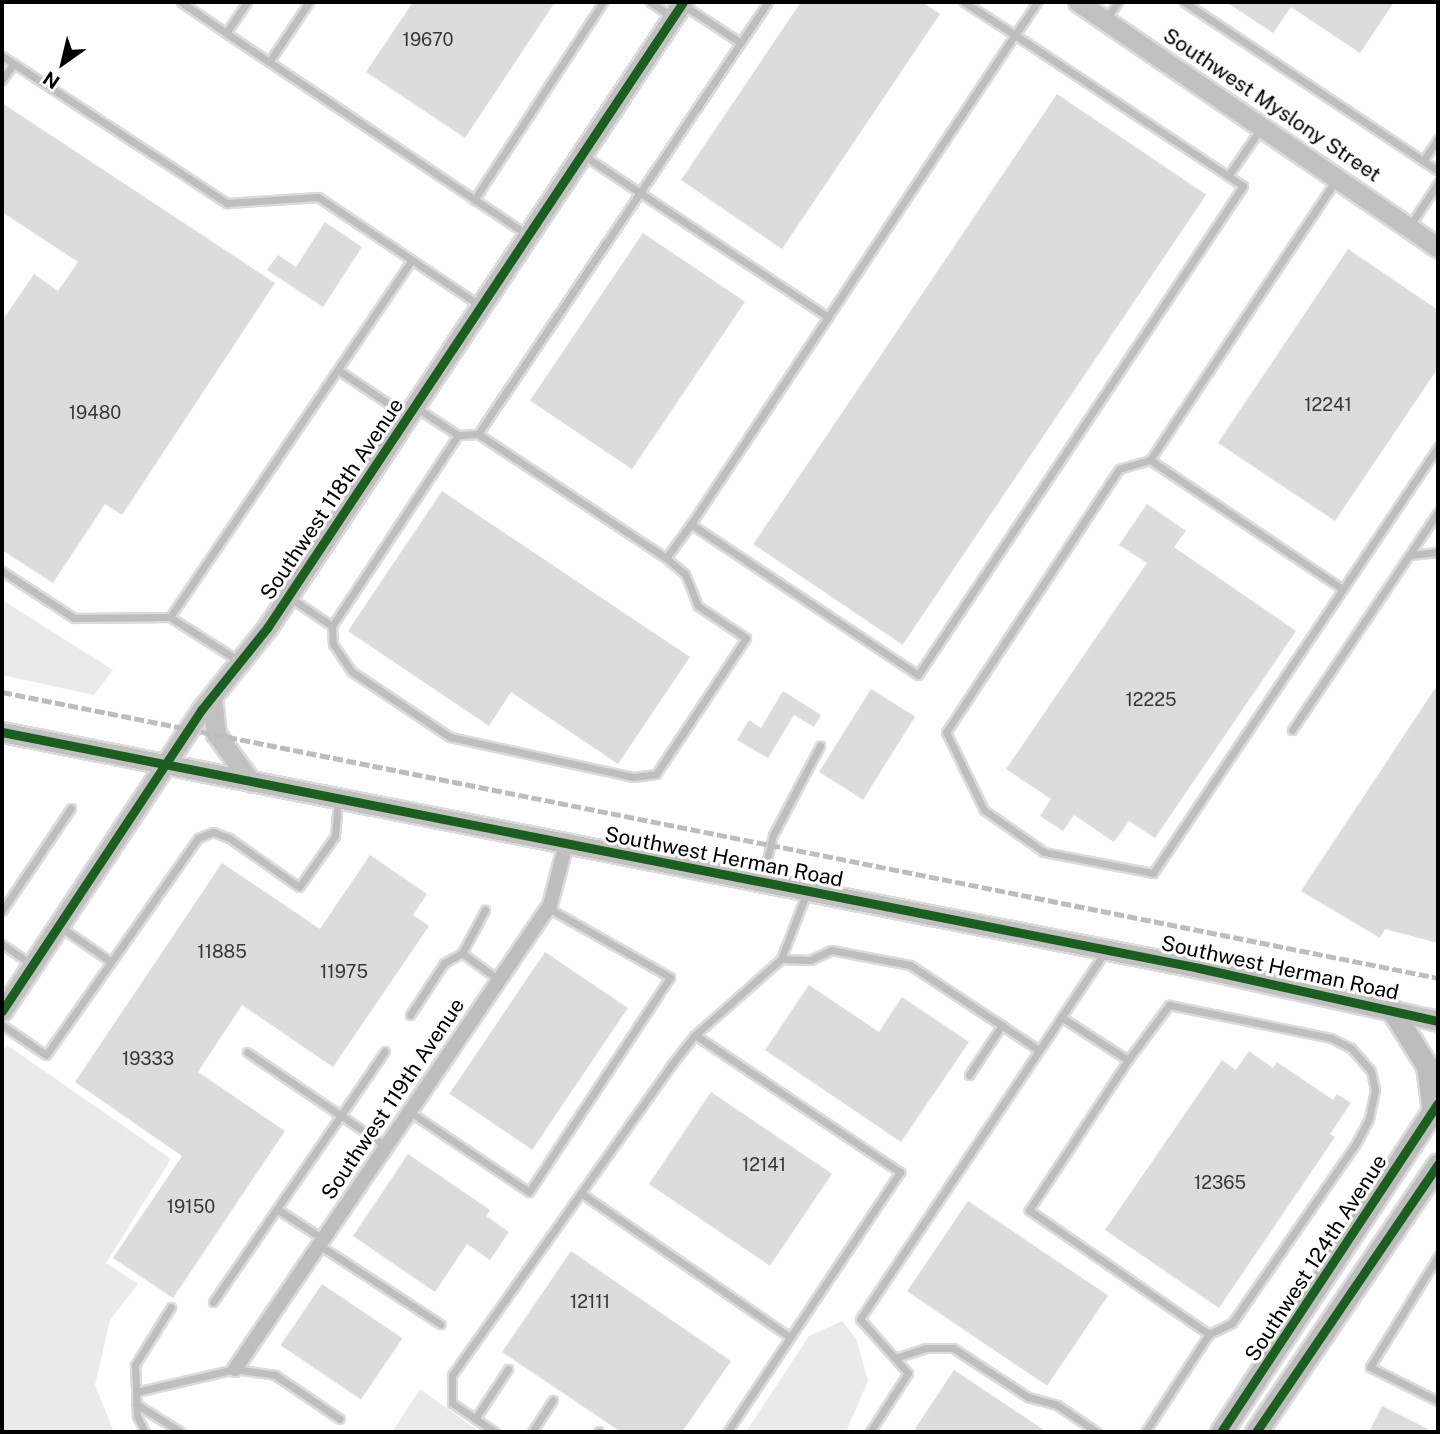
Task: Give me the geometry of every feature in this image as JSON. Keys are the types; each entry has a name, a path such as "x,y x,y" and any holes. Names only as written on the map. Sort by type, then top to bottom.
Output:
{"main road":[{"path":"1392,1010 1427,1066 1436,1107"},
{"name":"Southwest 124th Avenue","path":"1221,1432 1436,1107"},
{"path":"1256,1432 1438,1164"}],"street":[{"name":"Southwest Myslony Street","path":"1078,2 1339,176 1438,248"},
{"name":"Southwest 118th Avenue","path":"2,1011 212,697 289,596 679,8"},
{"path":"212,697 216,734 251,782"},
{"name":"Southwest Herman Road","path":"2,732 1107,950 1438,1021"},
{"name":"Southwest 119th Avenue","path":"235,1369 548,907 566,844"}],"lane":[{"path":"181,2 528,236"},
{"path":"226,33 247,2"},
{"path":"269,62 309,2"},
{"path":"474,200 603,2"},
{"path":"650,2 679,8 741,43"},
{"path":"478,434 768,2"},
{"path":"691,524 918,675 1243,186 964,2"},
{"path":"666,558 1037,2"},
{"path":"1105,20 1118,2"},
{"path":"1184,2 1438,171"},
{"path":"2,56 227,203 318,197 481,306"},
{"path":"2,80 13,64"},
{"path":"1228,176 1263,125"},
{"path":"1423,161 1438,139"},
{"path":"582,154 828,317"},
{"path":"1339,176 1150,460 1119,469 946,732 984,810 1044,852 1153,873 1438,447"},
{"path":"1409,227 1438,183"},
{"path":"170,617 412,260"},
{"path":"338,370 411,412 458,435 478,434 666,558 685,573 698,606 746,638 656,774 634,777 450,737 351,671 333,644 332,626 458,435"},
{"path":"1150,460 1343,589"},
{"path":"1292,730 1438,512"},
{"path":"1409,555 1438,552"},
{"path":"2,571 74,618 170,617 240,662"},
{"path":"289,596 332,626"},
{"path":"761,882 773,835 820,746"},
{"path":"2,1024 46,1055 198,838 213,832 229,838 299,887 335,836 338,799"},
{"path":"2,911 71,808"},
{"path":"495,1432 452,1403 452,1375 695,1035 781,959 808,891"},
{"path":"409,1112 529,1192 670,977 548,907"},
{"path":"410,1015 444,963 462,953 485,910"},
{"path":"58,926 110,961"},
{"path":"2,944 32,965"},
{"path":"781,959 810,960 831,950 910,965 1039,1050"},
{"path":"870,1432 908,1373 860,1319 1107,950"},
{"path":"462,953 499,979"},
{"path":"1145,1432 1209,1334 1232,1323 1357,1142 1373,1099 1371,1071 1350,1048 1331,1038 1169,1005 1128,1060 1030,1210 1209,1334"},
{"path":"1061,1017 1128,1060"},
{"path":"969,1074 1002,1025"},
{"path":"695,1035 900,1172 727,1432"},
{"path":"213,1302 385,1051"},
{"path":"247,1052 386,1146"},
{"path":"581,1193 790,1337"},
{"path":"277,1209 440,1324"},
{"path":"1438,1256 1370,1367 1438,1401"},
{"path":"145,1432 136,1404 135,1365 171,1307"},
{"path":"895,1358 926,1348 953,1348 1028,1397 1057,1405 1097,1432"},
{"path":"135,1391 235,1369 275,1375 340,1419"},
{"path":"475,1419 508,1369"},
{"path":"532,1432 553,1400"},
{"path":"136,1404 181,1432"}],"shaded area":[{"path":"2,600 113,670 94,695 2,675"},
{"path":"7,1045 171,1159 106,1263 138,1284 110,1320 95,1385 114,1432 2,1432 2,1052"},
{"path":"842,1321 856,1338 868,1381 846,1432 746,1432 809,1336"},
{"path":"420,1389 480,1432 392,1432"}],"building":[{"path":"413,2 555,2 465,138 366,72"},
{"path":"801,2 922,2 940,14 782,249 681,180"},
{"path":"1226,2 1394,2 1360,53 1291,7 1273,33"},
{"path":"1057,94 1206,195 903,645 753,544"},
{"path":"2,103 275,283 122,515 105,504 53,583 2,550 2,321 34,274 58,291 78,262 2,212"},
{"path":"325,222 362,247 323,307 267,270 278,255 296,267"},
{"path":"643,233 745,302 632,469 530,400"},
{"path":"1348,249 1438,310 1438,368 1335,521 1218,443"},
{"path":"442,491 690,657 618,764 511,692 489,726 348,631"},
{"path":"1147,504 1186,531 1174,547 1296,631 1155,838 1129,821 1114,842 1074,815 1063,831 1040,816 1051,799 1006,769 1147,563 1119,545"},
{"path":"1438,684 1438,943 1385,929 1380,938 1301,891"},
{"path":"871,689 915,717 863,800 819,772"},
{"path":"783,691 821,715 814,727 794,715 768,758 737,740 749,720 761,728"},
{"path":"370,855 427,894 413,915 429,926 333,1067 242,1005 198,1072 285,1131 173,1298 113,1258 182,1156 75,1082 222,863 320,929"},
{"path":"545,952 628,1008 532,1150 449,1094"},
{"path":"809,985 879,1032 902,997 969,1042 901,1142 765,1050"},
{"path":"1249,1051 1273,1068 1277,1062 1333,1100 1337,1094 1351,1103 1330,1134 1335,1137 1219,1308 1105,1230 1222,1060 1236,1070"},
{"path":"711,1092 832,1174 770,1266 649,1184"},
{"path":"408,1154 490,1210 486,1216 509,1232 490,1260 467,1244 435,1292 353,1236"},
{"path":"968,1201 1108,1296 1047,1386 907,1291"},
{"path":"571,1251 731,1361 682,1432 621,1432 502,1352"},
{"path":"322,1284 402,1338 361,1400 281,1345"},
{"path":"954,1370 1047,1432 913,1432"},
{"path":"1382,1406 1434,1432 1369,1432"}],"railway":[{"path":"2,692 1438,978"}],"cycle path":[{"path":"2,1011 202,709 267,628 683,2"},
{"path":"2,732 1199,968 1438,1021"},
{"path":"1221,1432 1438,1103"},
{"path":"1256,1432 1438,1164"}]}
